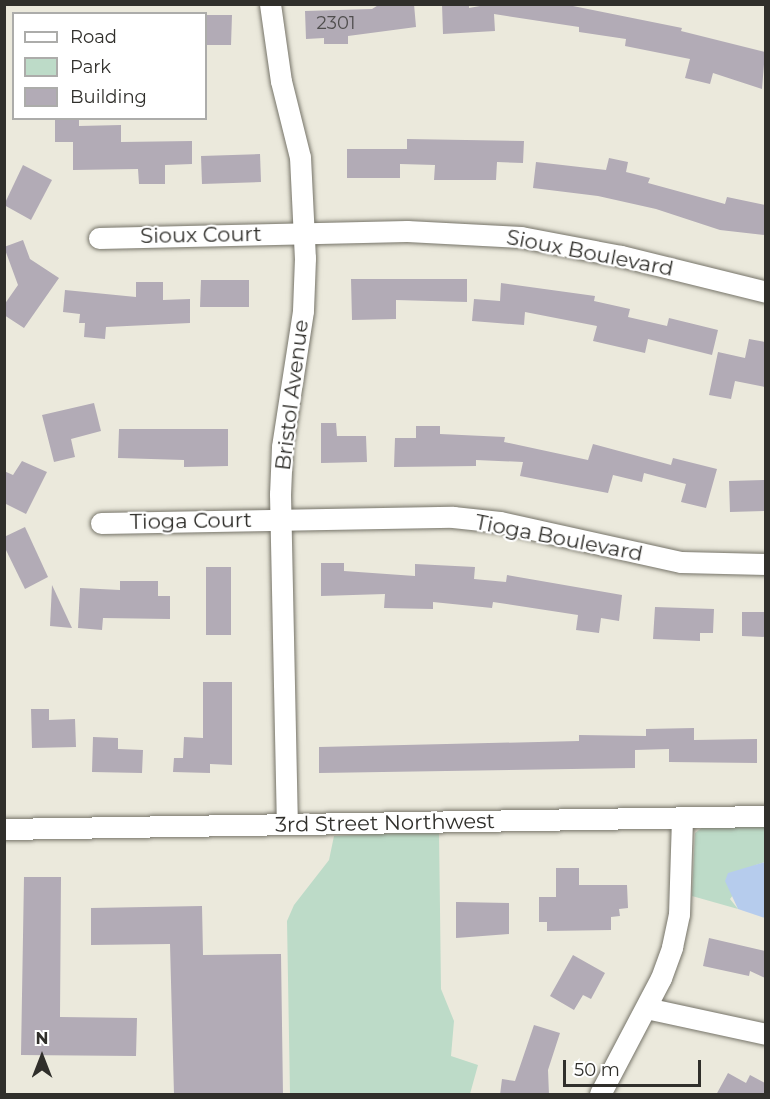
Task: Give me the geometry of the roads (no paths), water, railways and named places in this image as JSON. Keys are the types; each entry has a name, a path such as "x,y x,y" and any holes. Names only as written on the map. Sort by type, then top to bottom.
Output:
{"street":[{"name":"Bristol Avenue","path":"270,4 281,81 300,157 304,233 303,312 282,447 281,519 287,824"},
{"name":"Sioux Boulevard","path":"304,233 460,232 521,237 621,256 765,292"},
{"name":"Sioux Court","path":"99,238 304,233"},
{"name":"Tioga Boulevard","path":"281,519 453,517 521,526 681,562 765,564"},
{"name":"Tioga Court","path":"101,523 281,519"},
{"name":"3rd Street Northwest","path":"4,829 765,816"},
{"path":"600,1095 661,978 679,914 682,817"},
{"path":"646,1008 765,1034"}],"water":[{"path":"765,862 765,918 738,909 725,881 728,873"}]}
